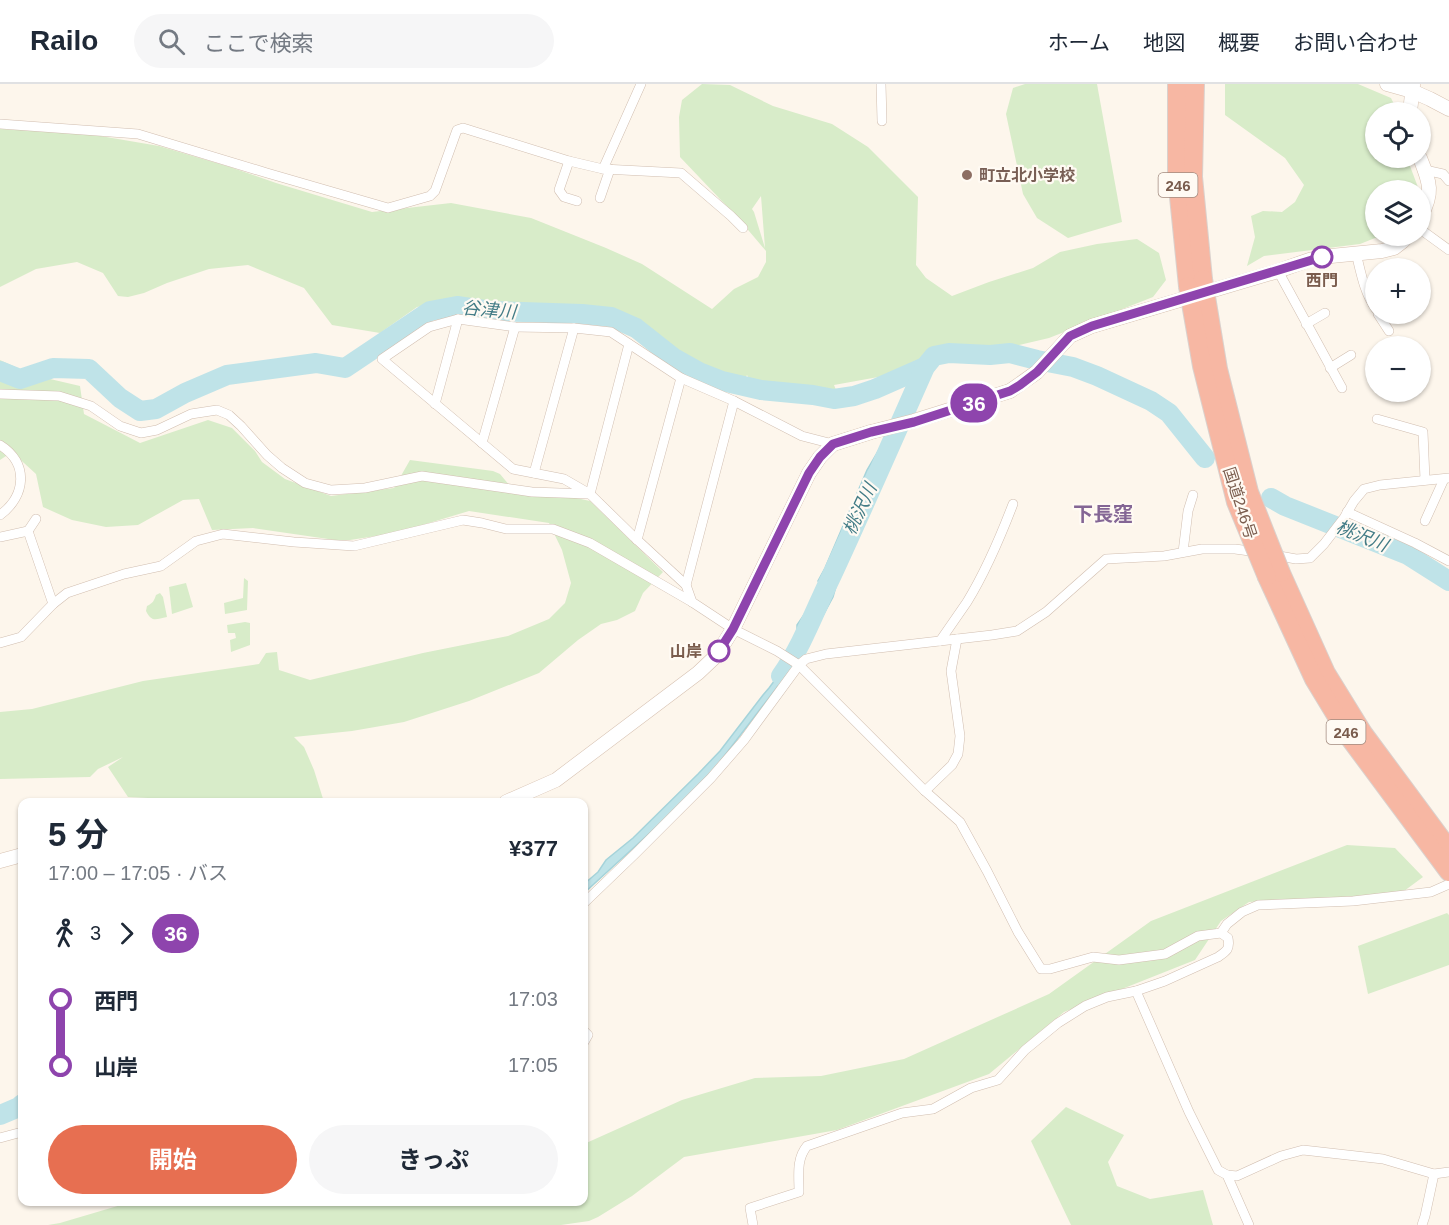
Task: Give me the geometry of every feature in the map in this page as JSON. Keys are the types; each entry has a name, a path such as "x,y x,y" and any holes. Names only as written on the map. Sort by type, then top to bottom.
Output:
{"highway":[{"name":"国道246号","path":"1177,84 1177,177 1195,283 1249,492 1274,575 1314,679 1351,740 1449,872"},
{"name":"国道246号","path":"1195,84 1193,177 1195,283"},
{"name":"国道246号","path":"1274,575 1326,673 1356,723 1449,849"}],"street":[{"path":"600,198 607,169 641,84"},
{"path":"881,84 882,122"},
{"path":"1387,84 1412,88 1449,109"},
{"path":"0,124 138,134 388,208 430,196 435,191 456,130 463,128 569,161 607,169 681,173 743,228"},
{"path":"569,161 559,190 564,197 578,201"},
{"path":"1431,168 1443,174 1449,181"},
{"path":"1431,238 1449,250"},
{"path":"515,798 556,780 698,673 716,656 733,629 809,473 833,444 914,422 1010,391 1037,372 1070,336 1092,326 1322,257 1382,251 1396,246"},
{"path":"1356,253 1365,288"},
{"path":"1278,271 1342,388"},
{"path":"1306,324 1325,313"},
{"path":"692,602 686,585 590,494 564,479 513,469 382,359 429,327 458,319 515,327 574,328 611,332 681,378 734,401 802,436 833,444"},
{"path":"435,404 458,319"},
{"path":"1384,324 1389,331"},
{"path":"482,443 515,327"},
{"path":"534,473 574,328"},
{"path":"590,494 629,344"},
{"path":"1330,368 1350,355"},
{"path":"637,540 681,378"},
{"path":"0,394 59,396 91,406 120,426 141,433 157,430 191,414 217,410 241,426 282,468 305,483 331,490 365,488 422,476 532,492 590,494"},
{"path":"686,585 734,401"},
{"path":"1377,419 1423,432 1425,480"},
{"path":"0,445 9,451 20,466 21,479 18,493 10,508 0,515"},
{"path":"588,899 711,778 744,740 799,665 806,659 826,654 1017,631 1046,612 1106,559 1164,556 1202,549 1235,549 1296,559 1310,558 1324,544 1364,489 1380,485 1447,478"},
{"path":"1425,521 1447,478"},
{"path":"1183,552 1186,522 1193,495"},
{"path":"940,641 967,602 987,566 1013,504"},
{"path":"1346,515 1415,543 1449,561"},
{"path":"0,537 28,531 36,519"},
{"path":"0,643 21,638 53,604 67,593 124,574 161,566 196,542 223,534 354,546 463,520 506,529 553,529 590,543 692,602 733,629 799,665 960,822 1018,932 1041,969 1050,969 1093,957 1119,960 1165,954 1198,936 1221,933 1228,938 1230,945 1218,957 1165,981 1136,991 1107,997 1085,1006 1058,1023 1025,1050 998,1080 971,1088 933,1109 902,1113 807,1146 799,1162 799,1192 750,1208 753,1225"},
{"path":"28,531 53,604"},
{"path":"925,790 952,765 958,754 960,736 951,671 957,639"},
{"path":"0,861 18,856"},
{"path":"1221,933 1227,924 1242,912 1258,905 1353,901 1431,892 1449,884"},
{"path":"1136,991 1194,1122 1218,1170 1227,1175 1237,1176 1281,1156 1303,1150 1383,1159 1434,1174 1449,1172"},
{"path":"0,1138 18,1133"},
{"path":"1422,1225 1434,1174"},
{"path":"1227,1175 1249,1225"}],"green space":[{"path":"702,84 730,85 773,106 832,124 868,147 918,197 916,265 926,278 952,296 1033,268 1060,252 1137,239 1159,253 1166,280 1153,297 1049,338 980,354 947,346 906,372 834,385 836,390 750,381 747,375 734,378 695,369 620,313 532,308 455,300 417,307 380,333 332,325 304,288 248,265 209,269 128,297 118,296 103,273 77,262 36,269 0,287 0,129 77,132 159,146 372,212 451,203 531,218 642,264 712,309 734,289 758,277 766,262 766,251 680,157 679,117 682,100","holes":["761,196 765,248 752,209"]},
{"path":"1025,84 1097,84 1122,222 1068,238 1037,218 1023,194 1006,114 1013,88"},
{"path":"1225,84 1358,84 1391,98 1393,102 1365,102 1365,168 1411,168 1415,180 1365,180 1365,242 1264,256 1247,266 1255,237 1251,216 1263,211 1282,212 1295,202 1304,185 1285,158 1225,115"},
{"path":"0,360 33,375 80,386 84,414 140,443 208,420 232,428 255,451 262,462 285,479 331,496 394,488 410,460 493,471 500,474 516,493 540,497 567,496 590,501 663,572 643,593 635,611 617,620 601,624 539,673 469,701 404,722 352,731 294,737 304,747 323,798 128,797 108,767 123,757 98,769 90,777 0,779 0,712 32,709 143,681 259,664 266,653 277,652 279,670 310,680 423,653 508,636 549,619 565,603 571,583 562,550 549,523 469,511 396,533 335,540 253,528 212,530 199,499 183,500 138,525 106,527 72,520 43,507 36,474 12,452 0,460"},
{"path":"244,578 248,581 247,610 225,614 224,603 243,598"},
{"path":"186,583 193,607 172,614 169,587"},
{"path":"160,593 167,617 152,619 146,611 147,606"},
{"path":"250,623 250,645 231,652 230,640 236,638 235,633 228,633 227,625"},
{"path":"1347,845 1395,848 1423,877 1400,894 1249,902 1221,921 1195,960 1064,1012 989,1074 837,1130 684,1157 632,1196 589,1221 561,1225 48,1225 117,1206 588,1206 588,1142 682,1100 755,1078 821,1076 904,1059 1049,994 1151,921"},
{"path":"1447,913 1449,915 1449,965 1368,994 1358,946"},
{"path":"1066,1107 1124,1135 1108,1162 1117,1186 1150,1199 1203,1190 1213,1225 1071,1225 1031,1141"}],"water":[{"path":"887,436 890,436 873,466 847,528 845,554 833,597 807,645 715,768 664,820 588,889 588,881 598,872 606,860 633,838 720,751 806,638 824,600 810,611 797,628 797,625 821,590 818,581 867,470"}],"waterway":[{"name":"谷津川","path":"0,371 20,379 53,368 89,369 120,398 140,411 156,409 185,393 227,375 316,363 345,368 430,311 457,306 491,311 611,317 636,328 674,358 699,372 722,381 761,390 834,399 854,396 875,389 925,367"},
{"name":"桃沢川","path":"781,676 808,628 925,367 934,356 949,353 990,355 1010,353 1073,367 1097,376 1151,401 1169,413 1205,458"},
{"name":"桃沢川","path":"1271,498 1285,506 1408,555 1449,581"},
{"name":"桃沢川","path":"0,1115 18,1107"}],"bus line":[{"name":"36","path":"719,651 733,629 809,473 833,444 914,422 1010,391 1037,372 1070,336 1080,330 1322,257"}],"place":[{"name":"町立北小学校","path":"967,175"},
{"name":"西門","path":"1322,257"},
{"name":"山岸","path":"719,651"}],"district":[{"name":"下長窪","path":"1103,514"}]}
